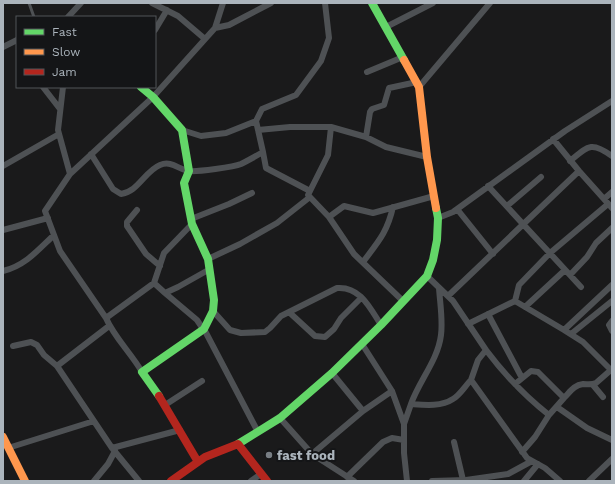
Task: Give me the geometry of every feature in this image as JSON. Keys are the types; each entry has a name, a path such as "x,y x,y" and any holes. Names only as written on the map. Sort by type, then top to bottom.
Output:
{"street":[{"path":"69,16 82,3"},
{"path":"152,3 163,7 190,25 205,39"},
{"path":"198,462 165,405 134,359 109,326 106,318 60,251 46,211 70,174 153,97 215,28 223,3"},
{"path":"215,28 229,25 271,3"},
{"path":"325,3 329,38 321,61 296,95 262,109 256,122 266,168 310,194 329,217 354,254 402,301"},
{"path":"171,481 205,457 238,444 280,418 332,373 381,325 427,276 433,260 437,240 438,218 427,157 418,85 372,3"},
{"path":"386,27 433,3"},
{"path":"366,137 370,112 372,109 384,105 389,88 418,85 490,3"},
{"path":"156,27 163,7"},
{"path":"3,47 16,40"},
{"path":"367,72 403,57"},
{"path":"44,88 60,109"},
{"path":"63,88 58,130 70,174"},
{"path":"142,88 153,97 182,130 201,136 226,133 256,122"},
{"path":"438,218 457,209 553,139 612,100"},
{"path":"258,130 290,127 331,127 366,137 386,147 427,157"},
{"path":"208,259 240,244 277,223 310,194 328,155 331,127"},
{"path":"142,372 204,329 213,311 214,300 208,259 191,221 184,184 189,171 182,130"},
{"path":"3,166 59,134"},
{"path":"553,139 570,161 608,204"},
{"path":"570,161 585,148 591,147 602,149 612,156"},
{"path":"91,154 113,188 121,194 129,192 160,165 174,164 189,171 240,164 263,152"},
{"path":"448,296 579,171"},
{"path":"507,206 541,177"},
{"path":"488,186 581,287"},
{"path":"515,301 519,284 550,253 608,204 612,192"},
{"path":"106,318 154,283 164,253 191,221 252,193"},
{"path":"329,217 344,206 373,212 434,196"},
{"path":"363,262 388,226 393,207"},
{"path":"457,209 493,254"},
{"path":"137,210 127,222 127,226 146,254 160,266"},
{"path":"3,230 48,218"},
{"path":"525,307 587,257 596,243 612,228"},
{"path":"3,271 17,266 29,259 54,235"},
{"path":"165,293 210,269"},
{"path":"427,276 448,296 486,350 515,384 532,402 549,415"},
{"path":"154,283 197,320 204,329 258,432"},
{"path":"564,330 612,285"},
{"path":"213,311 230,330 241,333 265,332 281,316 290,313 337,288 345,287 352,290 361,298 370,308 381,325"},
{"path":"407,481 404,424 415,393 437,349 441,335 438,288"},
{"path":"290,313 315,336 320,338 325,337 361,298"},
{"path":"515,301 583,342 611,372 593,385 584,384 576,386 549,415 532,441 522,452"},
{"path":"468,324 515,301"},
{"path":"571,334 612,301"},
{"path":"488,314 522,378"},
{"path":"612,320 609,325 612,331"},
{"path":"57,366 109,326"},
{"path":"13,346 34,342 44,356 57,366 94,421 139,481"},
{"path":"362,344 392,391 404,424"},
{"path":"411,404 430,405 453,399 471,380 478,360 486,350"},
{"path":"515,384 531,371 538,372 564,398"},
{"path":"332,373 363,411"},
{"path":"471,380 527,458 538,464 556,479"},
{"path":"165,405 202,381"},
{"path":"593,385 603,397"},
{"path":"312,454 363,411 392,391"},
{"path":"556,407 587,428 611,437"},
{"path":"280,418 312,454 354,481"},
{"path":"8,448 94,421"},
{"path":"94,481 105,469 114,449 180,430"},
{"path":"3,437 25,481"},
{"path":"348,477 383,442 392,438 404,440"},
{"path":"454,442 463,480"},
{"path":"238,444 267,481"},
{"path":"589,481 612,458"},
{"path":"432,481 463,480 508,474 532,461"},
{"path":"524,481 538,464"},
{"path":"251,481 261,474"}],"lane":[{"path":"29,3 34,16"}],"traffic: fast":[{"path":"372,3 404,60"},
{"path":"142,88 153,97 182,130 189,171 184,183 192,224 208,259 214,300 213,311 204,329 142,372 159,396"},
{"path":"238,444 280,418 332,373 381,325 427,276 433,260 437,240 438,218 436,208"}],"traffic: slow":[{"path":"404,60 419,87 427,157 436,208"},
{"path":"3,437 25,481"}],"traffic: jam":[{"path":"159,396 198,462"},
{"path":"171,481 205,457 238,444 267,481"}],"place":[{"name":"fast food","path":"269,455"}]}
